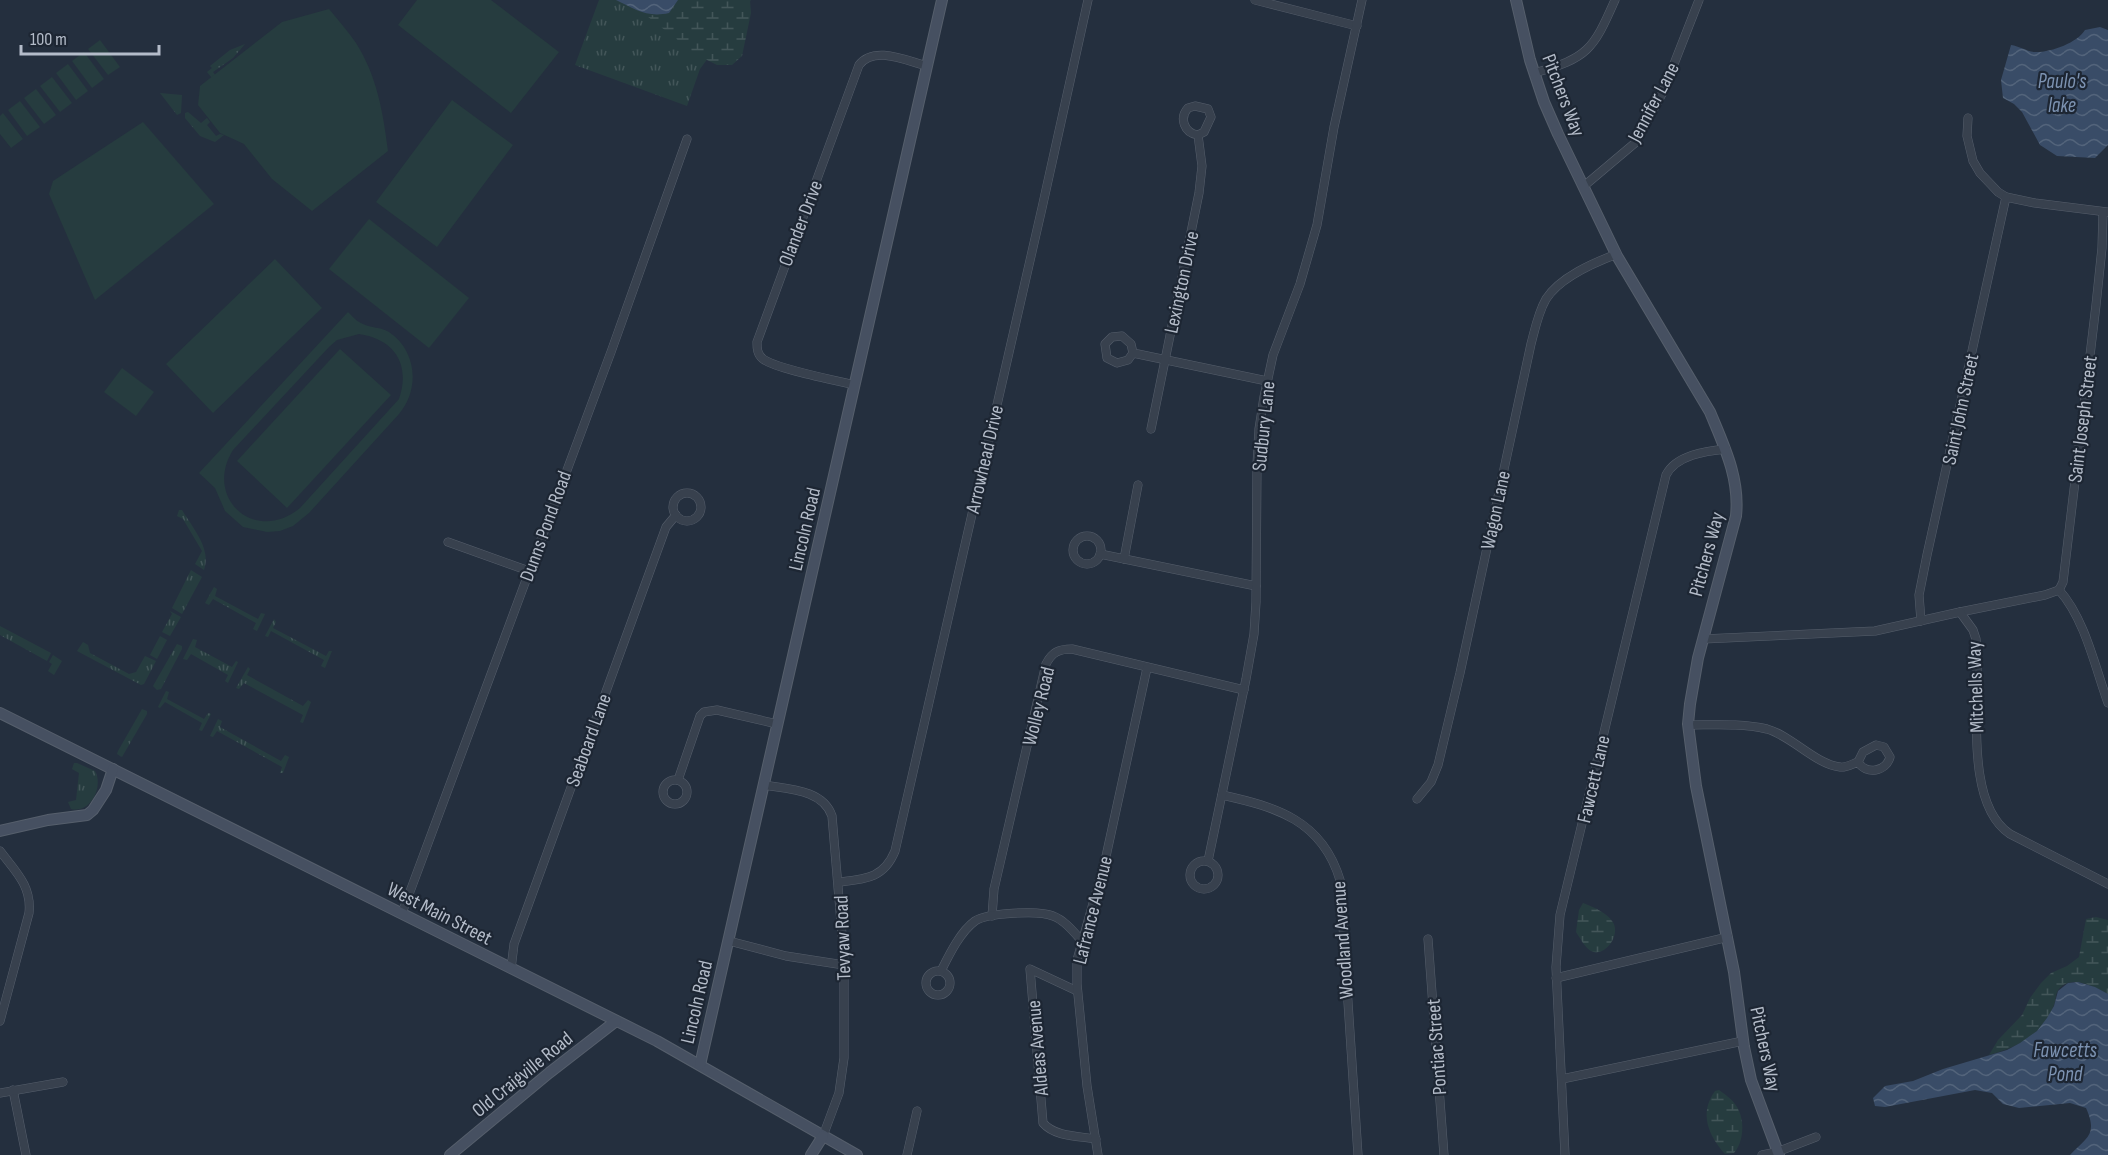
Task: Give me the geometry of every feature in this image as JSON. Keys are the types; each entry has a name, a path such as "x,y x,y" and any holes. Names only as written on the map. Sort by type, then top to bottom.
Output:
{"main road":[{"name":"Lincoln Road","path":"700,1065 942,0"},
{"name":"Pitchers Way","path":"1516,0 1523,36 1534,73 1552,120 1617,254 1710,412 1726,449 1736,489 1736,516 1702,639 1688,725 1696,786 1728,937 1751,1080 1778,1153"},
{"name":"West Main Street","path":"0,713 616,1021 700,1065 857,1155"},
{"path":"0,831 48,820 87,815 106,790 113,769"},
{"name":"Old Craigville Road","path":"450,1155 616,1021"},
{"path":"811,1155 823,1136"}],"street":[{"name":"Arrowhead Drive","path":"839,882 868,878 881,873 890,863 895,851 1088,0"},
{"path":"1255,0 1357,26"},
{"name":"Sudbury Lane","path":"1208,861 1254,634 1257,465 1259,429 1267,381 1273,355 1312,248 1324,196 1334,127 1362,0"},
{"path":"1534,73 1570,61 1589,49 1596,40 1615,0"},
{"name":"Jennifer Lane","path":"1584,186 1635,143 1663,92 1699,0"},
{"name":"Olander Drive","path":"854,385 764,360 757,351 756,342 859,65 865,58 876,55 927,66"},
{"path":"1968,118 1967,136 1973,161 1990,184 2006,197 2105,212"},
{"name":"Lexington Drive","path":"1151,429 1199,193 1202,166 1198,135"},
{"name":"Dunns Pond Road","path":"402,913 611,352 687,139"},
{"name":"Saint John Street","path":"1921,621 1919,595 1927,555 2006,197"},
{"name":"Saint Joseph Street","path":"2059,590 2063,582 2083,426 2105,212"},
{"name":"Wagon Lane","path":"1417,800 1431,782 1438,765 1540,311 1550,293 1564,281 1598,261 1617,254"},
{"path":"1132,353 1267,381"},
{"name":"Fawcett Lane","path":"1565,1155 1556,978 1560,915 1666,475 1672,466 1685,459 1709,451 1726,449"},
{"path":"1124,559 1138,485"},
{"name":"Seaboard Lane","path":"511,969 514,944 537,880 666,527 676,515"},
{"path":"448,542 529,571"},
{"path":"1101,554 1256,586"},
{"path":"1960,612 2045,595 2059,590 2072,605 2080,623 2108,703"},
{"name":"Mitchells Way","path":"1702,639 1875,631 1960,612 1973,630 1976,639 1977,744 1980,777 1990,811 1997,824 2010,834 2108,884"},
{"name":"Wolley Road","path":"992,916 994,889 1046,664 1051,655 1060,650 1072,649 1244,690"},
{"name":"Lafrance Avenue","path":"1098,1155 1087,1086 1077,991 1077,960 1105,861 1147,668"},
{"path":"678,780 700,716 704,712 717,710 777,724"},
{"path":"1688,725 1742,725 1765,729 1776,732 1839,767 1858,762"},
{"name":"Tevyaw Road","path":"764,785 805,793 818,798 827,806 832,816 844,965 843,1076 823,1136"},
{"name":"Woodland Avenue","path":"1221,795 1258,804 1293,817 1321,841 1335,863 1340,891 1358,1155"},
{"path":"0,851 27,887 30,903 0,1021"},
{"path":"941,971 968,928 979,919 992,916 1038,913 1053,916 1082,940"},
{"path":"1556,978 1728,937"},
{"name":"Pontiac Street","path":"1428,939 1444,1155"},
{"path":"729,941 786,956 844,965"},
{"name":"Aldeas Avenue","path":"1077,991 1030,969 1044,1123 1057,1132 1096,1139"},
{"path":"1562,1079 1743,1041"},
{"path":"0,1092 63,1082"},
{"path":"13,1090 26,1155"},
{"path":"907,1155 917,1111"},
{"path":"1762,1155 1778,1153 1816,1137"}],"green space":[{"path":"417,0 491,0 559,52 511,113 398,25"},
{"path":"599,0 751,0 700,69 687,106 575,65"},
{"path":"678,0 750,0 751,13 742,56 732,65 717,65 697,55 643,13 656,16 669,13"},
{"path":"329,9 356,43 369,68 381,108 388,151 312,211 272,179 244,144 220,133 198,105 200,86 282,22"},
{"path":"100,40 120,67 108,75 88,49"},
{"path":"245,44 233,58 213,72 215,75 212,78 207,72 212,68 210,66 230,50"},
{"path":"84,52 104,79 92,88 72,61"},
{"path":"68,64 88,91 76,100 56,73"},
{"path":"52,77 72,103 60,112 40,86"},
{"path":"36,89 56,115 44,124 24,98"},
{"path":"160,93 182,95 181,113 177,115"},
{"path":"452,100 513,145 437,247 376,202"},
{"path":"20,101 40,127 27,136 8,110"},
{"path":"188,112 201,123 207,118 210,122 207,125 216,136 224,135 215,142 200,136 185,118 185,113"},
{"path":"3,113 23,139 11,148 0,134 0,116"},
{"path":"143,122 214,204 95,300 49,194 53,181"},
{"path":"369,219 469,298 429,348 329,269"},
{"path":"275,259 322,308 213,413 166,364"},
{"path":"348,312 361,323 389,332 405,349 412,371 410,393 406,404 309,513 293,526 280,531 267,532 243,527 225,511 215,488 199,473","holes":["359,334 382,341 397,355 403,375 399,399 300,508 283,518 266,521 251,519 238,511 229,499 224,485 225,468 233,450 337,340"]},
{"path":"340,349 391,395 287,508 237,461"},
{"path":"122,368 154,392 136,416 104,392"},
{"path":"179,510 182,510 203,546 206,562 204,570 195,564 202,551 183,519 177,516"},
{"path":"191,570 202,577 182,614 172,608"},
{"path":"214,587 217,589 215,596 258,619 261,613 265,614 257,631 253,629 256,623 213,599 209,605 205,603"},
{"path":"170,611 181,617 170,636 162,632 172,614"},
{"path":"274,619 276,622 273,628 326,656 329,651 332,651 325,668 321,666 324,660 271,631 268,637 265,636"},
{"path":"0,626 51,653 47,661 0,635"},
{"path":"160,636 167,640 157,659 150,655"},
{"path":"193,639 197,640 195,647 232,667 236,661 238,662 228,683 225,681 228,675 191,654 187,660 183,659"},
{"path":"83,642 88,645 90,653 129,674 136,672 145,656 156,661 144,684 141,685 77,651"},
{"path":"177,644 182,646 182,649 161,689 157,690 153,686"},
{"path":"53,655 62,661 54,675 48,671"},
{"path":"248,667 250,669 247,675 303,706 308,700 311,702 303,723 300,722 303,715 244,683 239,689 236,688"},
{"path":"166,691 169,692 167,699 204,719 208,713 211,714 202,731 199,730 202,723 165,702 160,708 158,707"},
{"path":"142,709 147,711 147,714 122,757 117,754 118,751"},
{"path":"218,719 222,721 220,727 281,761 285,755 289,757 283,773 280,773 282,767 217,731 213,737 210,736"},
{"path":"74,763 95,771 98,784 94,798 78,809 71,809 68,802 76,800 79,773 72,769"},
{"path":"1583,903 1606,915 1615,926 1614,938 1602,951 1589,950 1576,932 1579,910"},
{"path":"2096,917 2108,920 2108,994 2082,983 2068,983 2062,986 2057,992 2051,1012 2034,1034 2016,1045 1989,1055 1998,1040 2022,1015 2030,998 2041,983 2051,973 2067,966 2079,957 2086,919"},
{"path":"1719,1090 1733,1102 1740,1112 1741,1137 1734,1153 1725,1154 1710,1132 1708,1124 1707,1107 1715,1091"}],"water":[{"path":"616,0 678,0 669,13 654,14 641,12"},
{"name":"Paulo's lake","path":"2100,27 2108,30 2108,145 2095,158 2057,156 2040,145 2022,112 2003,98 2001,80 2011,45 2034,52 2048,51 2070,43 2085,30"},
{"name":"Fawcetts Pond","path":"2078,982 2108,994 2108,1155 2070,1155 2089,1135 2091,1124 2086,1108 2070,1103 2019,1108 2003,1104 1992,1093 1975,1090 1885,1107 1875,1106 1873,1098 1885,1086 1913,1081 1943,1069 2007,1050 2020,1043 2037,1031 2047,1018 2054,1006 2058,991 2068,983"}]}
